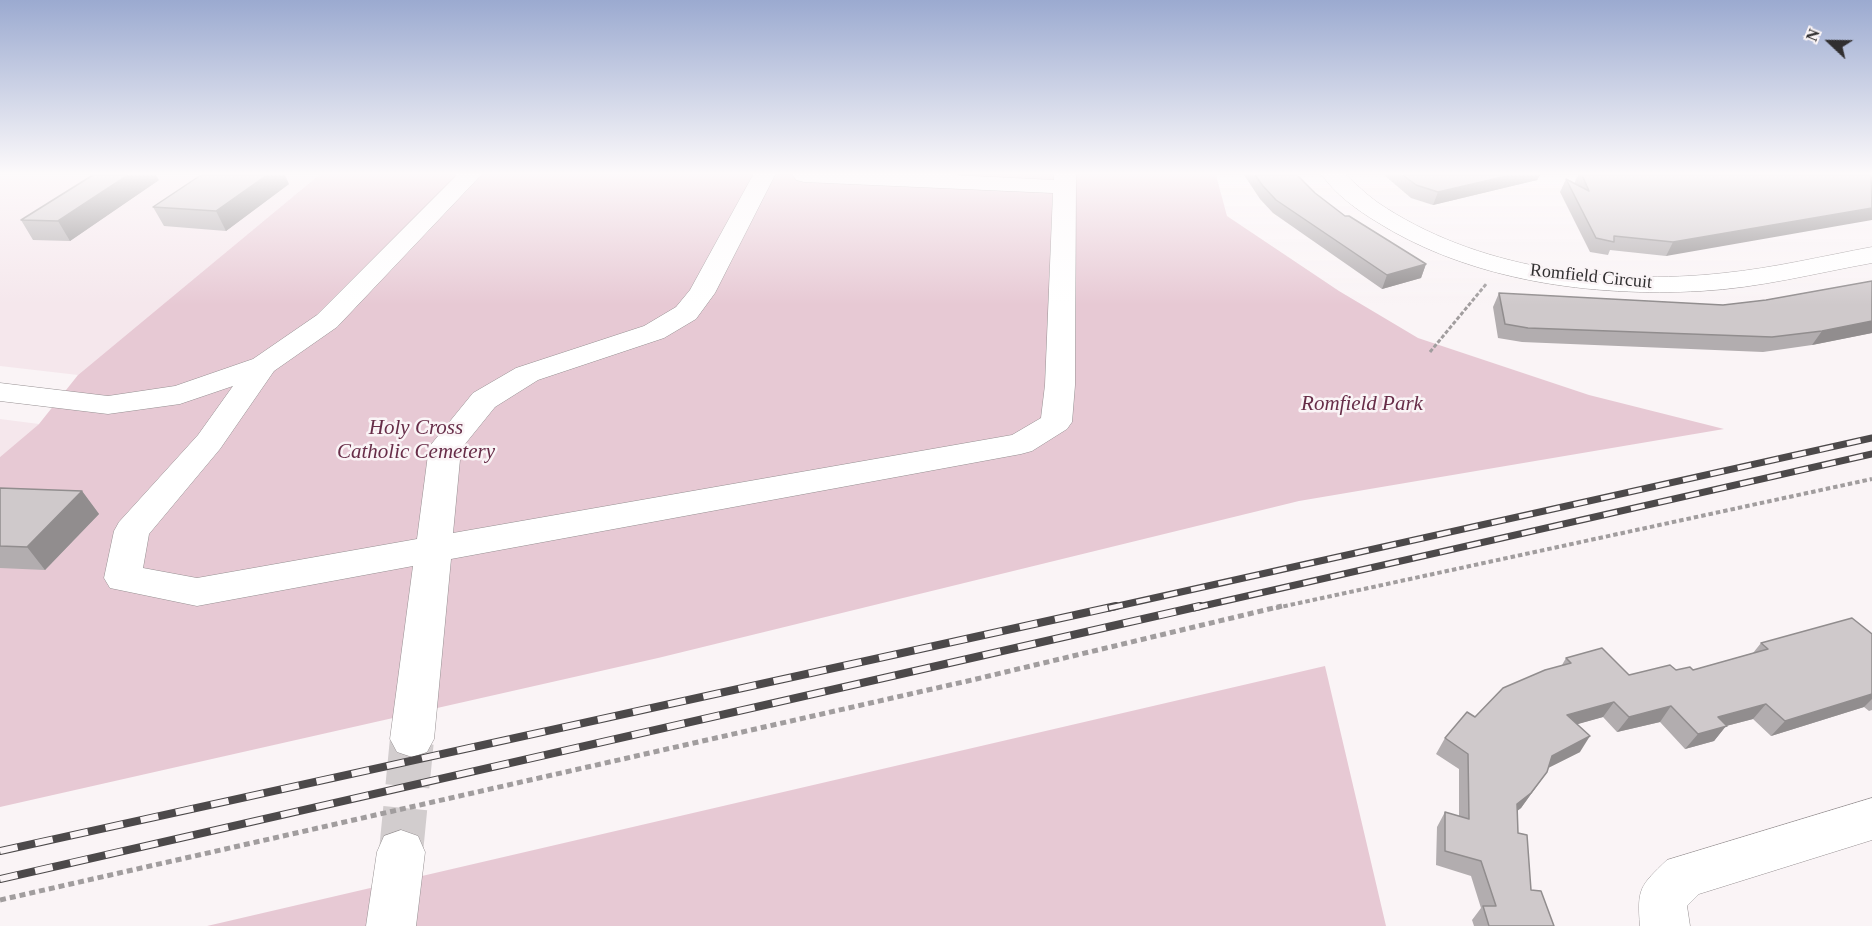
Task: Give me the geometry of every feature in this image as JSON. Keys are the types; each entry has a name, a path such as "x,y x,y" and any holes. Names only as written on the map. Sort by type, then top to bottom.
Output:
{"street":[{"path":"0,392 108,405 180,395 263,365 327,321 428,218"},
{"path":"412,739 445,447 484,400 527,374 654,332 686,313 702,293 741,218"},
{"path":"263,365 209,442 132,531 123,578 197,592 1021,444 1056,422 1060,385 1063,218"},
{"name":"Romfield Circuit","path":"1389,218 1407,229 1463,253 1501,265 1584,280 1672,285 1734,279 1872,255"},
{"path":"1665,926 1662,898 1684,876 1785,848 1872,819"},
{"path":"391,926 401,852"}],"path":[{"path":"1430,352 1501,265"},
{"path":"0,900 972,680 1305,601 1872,479"}],"shaded area":[{"path":"0,218 267,218 78,375 0,366"},
{"path":"0,419 39,424 0,457"}],"green space":[{"name":"Holy Cross Catholic Cemetery","path":"267,218 1230,218 1339,291 1418,338 1589,395 1724,429 1299,501 658,658 0,807 0,457 39,424 78,375"},
{"path":"1325,666 1386,926 207,926"}],"building":[{"path":"24,218 62,218 58,221 21,220"},
{"path":"1303,218 1353,218 1426,264 1387,275"},
{"path":"1586,218 1812,218 1673,242 1614,236 1614,242 1596,238"},
{"path":"1872,281 1872,321 1822,331 1772,337 1528,328 1505,324 1499,293 1723,305 1766,300"},
{"path":"0,488 82,491 27,547 0,546"},
{"path":"1852,618 1872,634 1872,694 1785,721 1766,704 1718,717 1727,726 1698,734 1671,706 1629,717 1614,702 1567,715 1590,736 1552,756 1547,772 1531,793 1517,804 1518,833 1527,835 1531,890 1541,891 1554,926 1489,926 1483,906 1496,906 1481,861 1445,851 1445,812 1469,819 1468,754 1445,738 1467,712 1475,717 1503,688 1545,670 1571,663 1566,658 1602,648 1629,675 1670,665 1676,670 1690,667 1693,670 1768,649 1761,643"}],"tunnel":[{"path":"401,852 412,739"}],"railway":[{"path":"1109,608 1872,438"},
{"path":"1194,608 1872,454"},
{"path":"0,851 1116,606"},
{"path":"0,879 1200,606"}],"park label":[{"name":"Romfield Park","path":"1362,404"}]}
